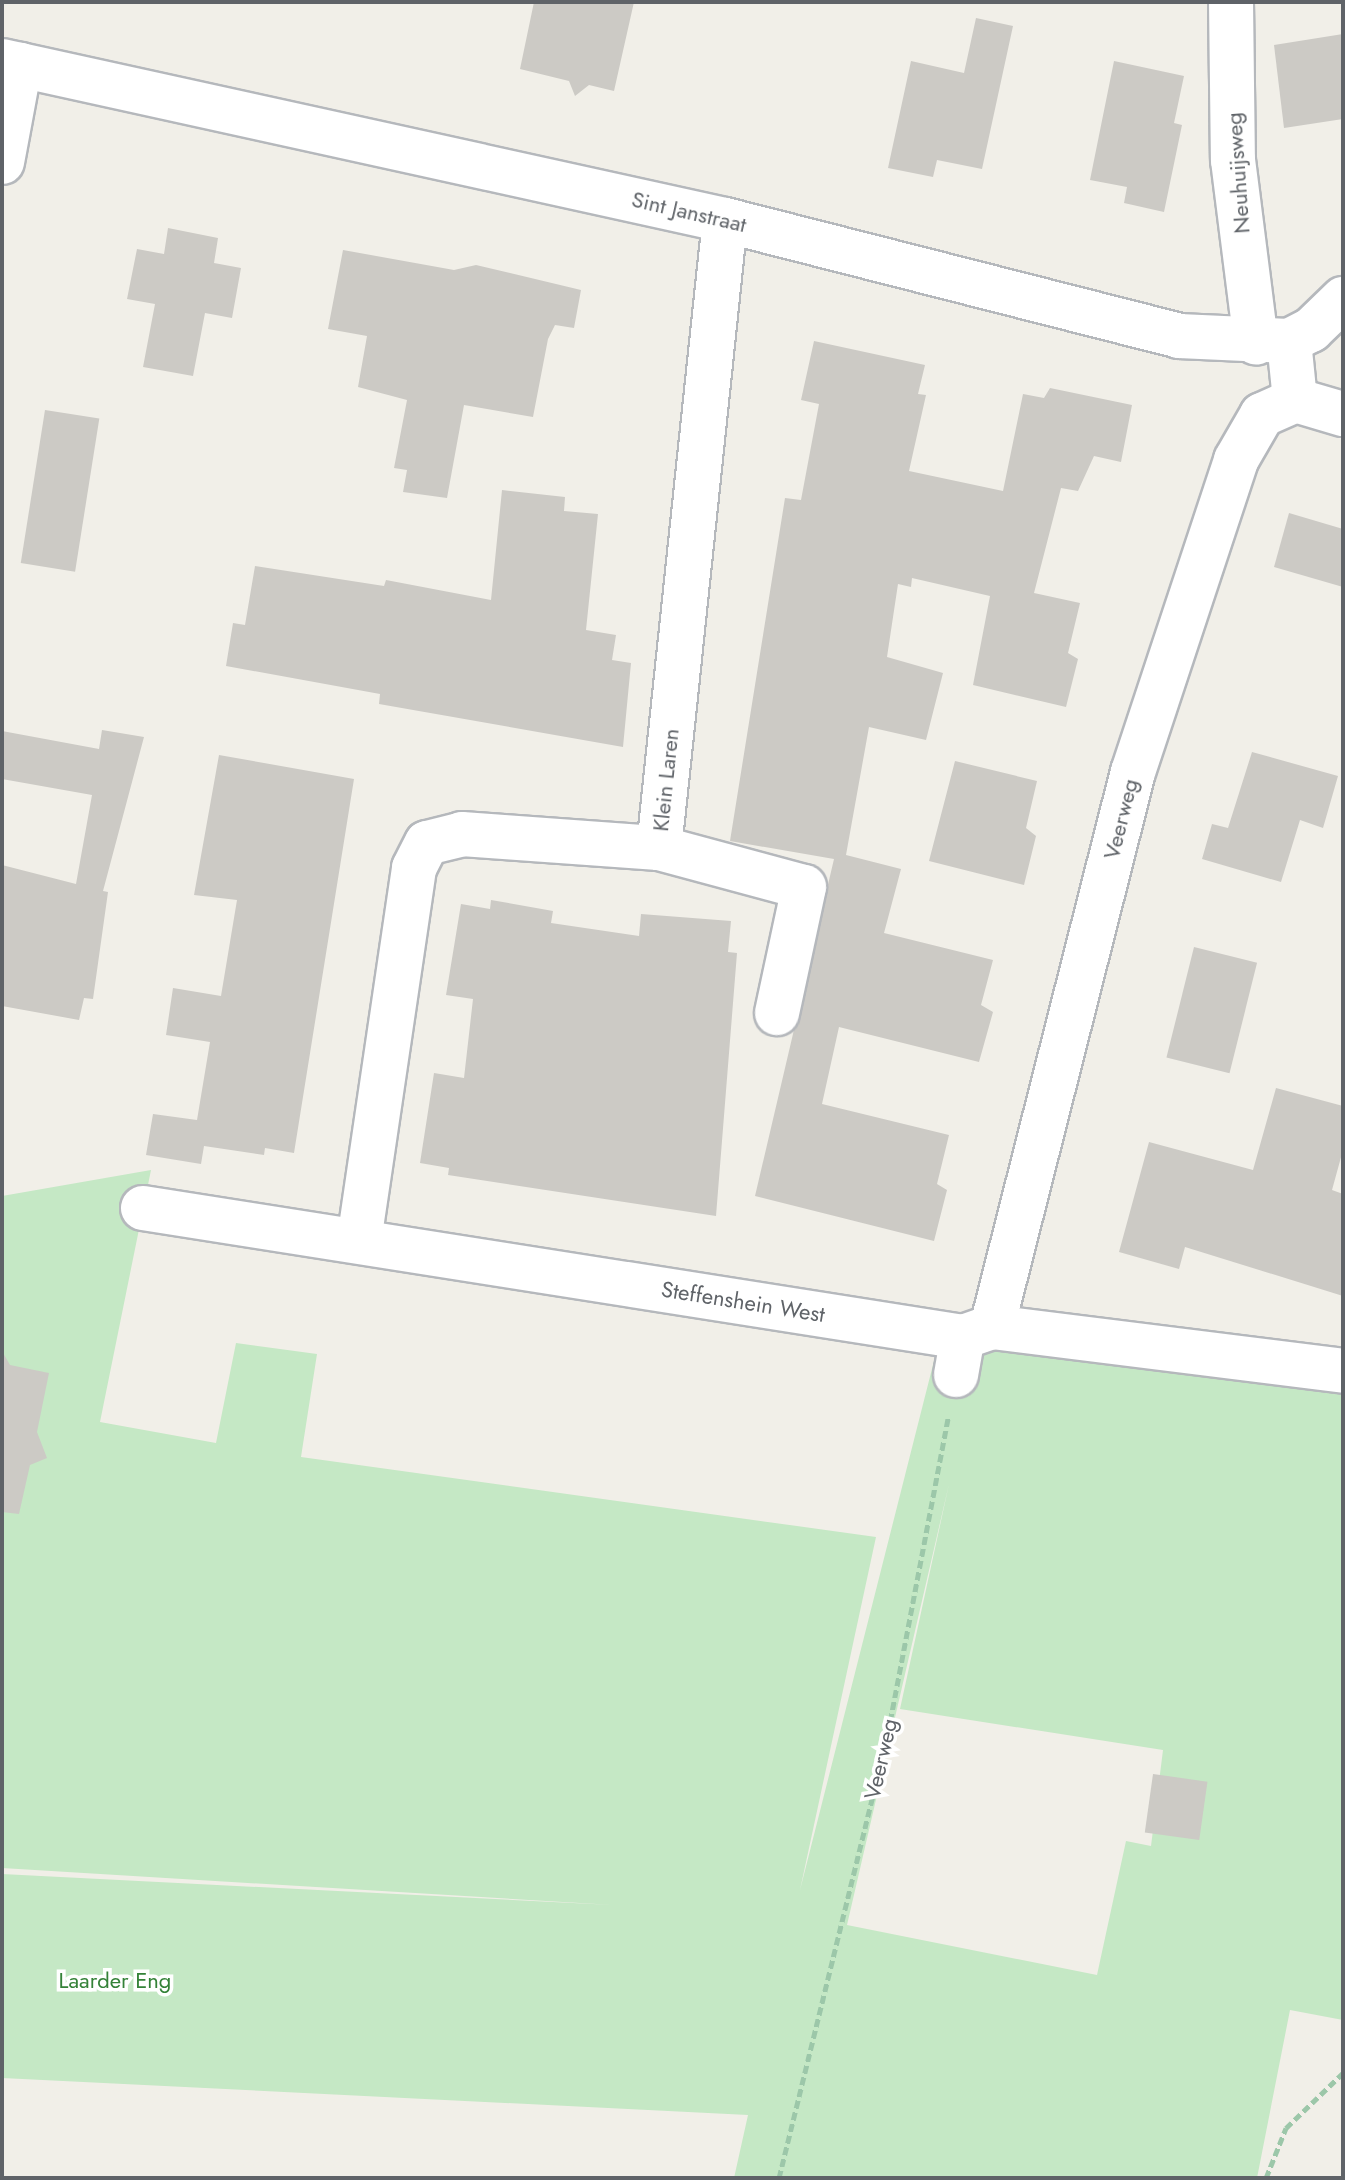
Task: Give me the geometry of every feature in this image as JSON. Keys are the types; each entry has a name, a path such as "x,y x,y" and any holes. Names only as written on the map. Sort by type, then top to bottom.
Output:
{"street":[{"name":"Neuhuijsweg","path":"1231,2 1233,160 1272,342"},
{"name":"Sint Janstraat","path":"2,162 11,63 725,220 1179,336 1272,342"},
{"name":"Klein Laren","path":"359,1241 414,868 427,843 462,834 659,848 725,220"},
{"path":"1343,299 1272,342 1295,400 1343,414"},
{"name":"Veerweg","path":"971,1346 1137,758 1236,460 1262,415 1295,400"},
{"path":"659,848 804,887 777,1013"},
{"name":"Steffenshein West","path":"143,1208 359,1241 971,1346 1343,1371"}],"path":[{"name":"Veerweg","path":"779,2178 888,1733 971,1346"},
{"path":"1266,2178 1286,2128 1343,2073"}],"green space":[{"name":"Laarder Eng","path":"151,1170 100,1422 216,1443 236,1343 317,1354 301,1457 876,1537 800,1890 938,1345 1343,1384 1343,2020 1290,2010 1257,2178 734,2178 748,2115 2,2078 2,1874 613,1905 2,1868 2,1196","holes":["949,1484 900,1709 1163,1750 1151,1846 1126,1841 1097,1975 847,1925"]}],"building":[{"path":"534,2 634,2 614,91 589,85 575,96 569,81 520,69"},
{"path":"976,18 1013,26 982,169 937,160 933,177 888,168 911,61 964,73"},
{"path":"1343,34 1343,119 1284,128 1274,45"},
{"path":"1114,61 1184,76 1174,123 1182,125 1164,212 1124,203 1127,187 1090,180"},
{"path":"168,228 218,238 214,263 241,268 232,318 205,313 193,376 143,367 155,304 127,299 137,249 164,254"},
{"path":"343,250 454,270 476,265 581,290 574,328 555,325 548,339 533,417 464,405 447,498 403,492 407,470 394,468 407,400 358,387 367,336 328,329"},
{"path":"814,341 925,365 918,394 926,395 909,471 1003,491 1023,394 1044,398 1050,388 1132,405 1121,462 1094,456 1078,491 1061,488 1034,593 1080,603 1068,653 1078,659 1066,707 973,685 990,596 912,578 911,587 898,584 887,657 943,673 926,740 869,727 846,855 901,869 884,933 993,960 981,1005 993,1012 979,1062 839,1027 822,1104 949,1135 937,1184 947,1190 934,1241 755,1196 834,859 730,841 785,498 801,500 819,404 801,400"},
{"path":"45,410 99,419 75,572 21,563"},
{"path":"502,490 565,497 564,511 598,514 586,630 616,635 612,660 631,663 623,747 379,704 380,694 226,666 233,623 245,625 255,566 384,586 386,580 491,600"},
{"path":"1289,513 1343,529 1343,587 1274,567"},
{"path":"102,730 144,737 103,891 108,892 93,999 84,998 79,1020 2,1006 2,865 76,884 92,795 2,779 2,731 99,749"},
{"path":"1252,752 1338,776 1323,828 1300,820 1281,882 1202,859 1212,824 1228,828"},
{"path":"219,755 354,779 294,1153 265,1148 264,1155 204,1146 201,1164 146,1155 153,1114 197,1120 210,1042 166,1035 173,988 221,996 237,900 194,895"},
{"path":"955,761 1037,781 1026,828 1036,836 1024,885 929,861"},
{"path":"491,900 553,911 551,923 639,936 641,914 731,921 728,952 737,953 716,1216 448,1175 449,1168 420,1163 434,1073 464,1078 473,999 446,995 461,904 490,909"},
{"path":"1194,947 1257,963 1229,1073 1166,1058"},
{"path":"1276,1088 1343,1106 1343,1150 1332,1190 1343,1194 1343,1296 1185,1247 1179,1269 1119,1252 1149,1142 1253,1170"},
{"path":"2,1351 10,1365 49,1373 37,1432 47,1458 30,1465 19,1514 2,1512"},
{"path":"1153,1774 1207,1782 1199,1840 1145,1832"}]}
